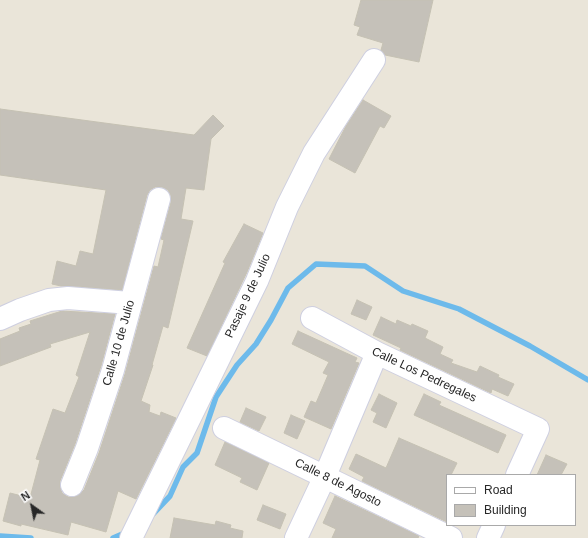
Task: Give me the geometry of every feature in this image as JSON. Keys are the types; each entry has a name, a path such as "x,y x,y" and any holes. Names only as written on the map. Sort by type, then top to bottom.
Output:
{"street":[{"name":"Pasaje 9 de Julio","path":"131,538 256,281 287,207 314,153 374,60"},
{"name":"Calle 10 de Julio","path":"72,485 87,448 113,370 159,199"},
{"path":"0,319 49,300 68,298 130,303"},
{"name":"Calle Los Pedregales","path":"312,318 377,353 538,429 517,474"},
{"path":"296,538 325,476 377,353"},
{"name":"Calle 8 de Agosto","path":"224,428 451,538"},
{"path":"488,538 494,526"}],"building":[{"path":"361,0 433,0 419,62 385,55 381,50 383,43 357,35 360,27 354,25"},
{"path":"363,100 391,116 384,128 380,126 355,173 329,159 346,126"},
{"path":"0,109 194,135 213,115 224,126 211,139 204,190 186,188 181,219 193,221 168,328 163,326 153,365 141,401 150,405 149,412 160,416 161,412 176,418 136,499 118,491 106,532 71,522 68,535 3,521 10,493 30,498 40,460 36,459 53,409 65,413 79,377 76,375 90,332 50,344 51,347 0,366 0,339 20,331 19,328 31,324 30,321 62,311 115,314 101,366 75,444 60,481 62,493 68,497 79,495 84,490 99,453 125,374 154,266 158,267 164,240 161,239 171,202 171,196 168,190 162,187 155,187 150,190 147,195 122,290 61,286 52,284 57,261 76,266 80,251 93,254 106,190 0,175"},
{"path":"244,224 263,233 247,272 207,356 187,348 225,263 223,262"},
{"path":"357,300 372,307 366,320 351,314"},
{"path":"381,317 396,324 397,320 411,326 412,324 428,331 425,338 443,347 440,354 453,360 451,363 477,372 480,366 499,375 498,377 514,384 508,396 492,389 491,393 400,350 401,348 373,335"},
{"path":"298,331 357,358 355,362 359,363 331,429 304,417 311,401 316,403 328,375 323,373 329,362 292,344"},
{"path":"379,394 397,403 386,428 373,422 377,413 371,410"},
{"path":"424,394 441,402 439,405 506,435 498,453 414,415"},
{"path":"246,408 266,417 259,431 240,422"},
{"path":"291,415 305,421 297,439 284,433"},
{"path":"399,438 457,463 452,474 446,474 446,522 362,481 364,477 349,469 356,454 386,468"},
{"path":"225,442 269,463 257,490 240,482 242,478 215,465"},
{"path":"546,455 567,464 562,474 537,474"},
{"path":"335,496 419,536 418,538 332,538 336,529 323,523"},
{"path":"263,505 286,514 280,529 257,520"},
{"path":"174,518 215,525 216,521 231,525 230,528 243,531 242,538 170,538"}],"waterway":[{"path":"153,514 170,496 183,467 197,453 216,397 237,365 256,344 288,288 316,264 365,266 403,291 459,309 530,346 588,380"},
{"path":"113,538 127,532"},
{"path":"0,536 31,538"}]}
